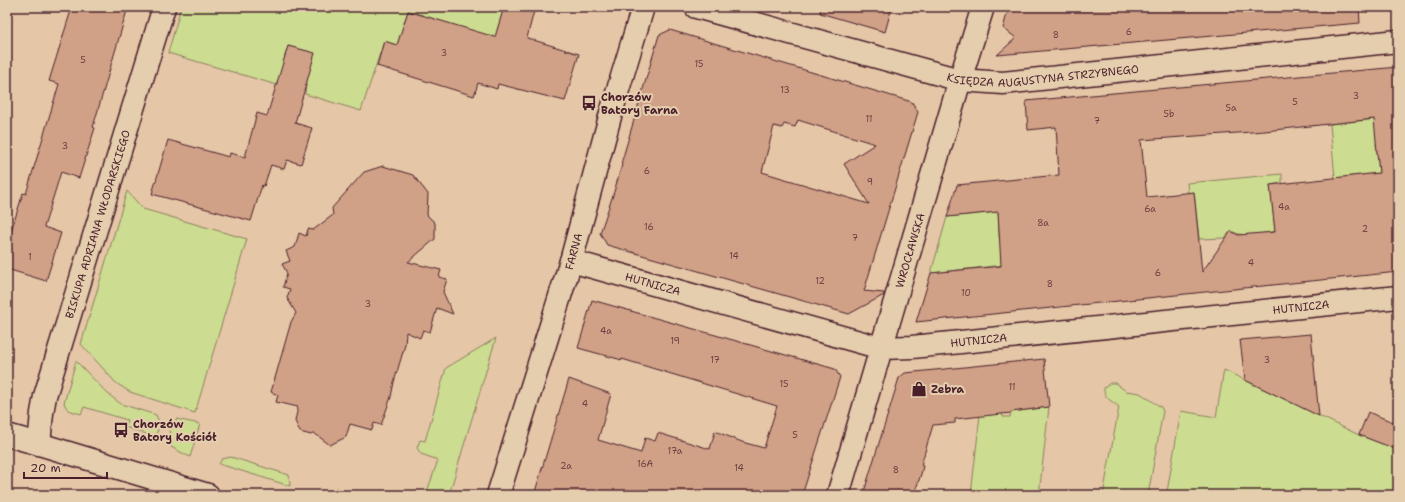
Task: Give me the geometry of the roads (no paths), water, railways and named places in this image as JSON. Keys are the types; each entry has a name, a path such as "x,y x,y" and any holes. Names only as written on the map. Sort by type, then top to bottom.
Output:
{"street":[{"name":"BISKUPA ADRIANA WŁODARSKIEGO","path":"39,444 45,396 164,7"},
{"name":"FARNA","path":"498,495 570,261 611,113 643,7"},
{"name":"KSIĘDZA AUGUSTYNA STRZYBNEGO","path":"696,7 960,80 1003,83 1398,41"},
{"name":"WROCŁAWSKA","path":"838,495 982,7"},
{"name":"HUTNICZA","path":"570,261 881,348 912,347 1398,297"},
{"path":"7,435 208,495"}],"place":[{"name":"Chorzów Batory Farna","path":"589,103"},
{"name":"Zebra","path":"919,389"},
{"name":"Chorzów Batory Kościół","path":"121,430"}]}
